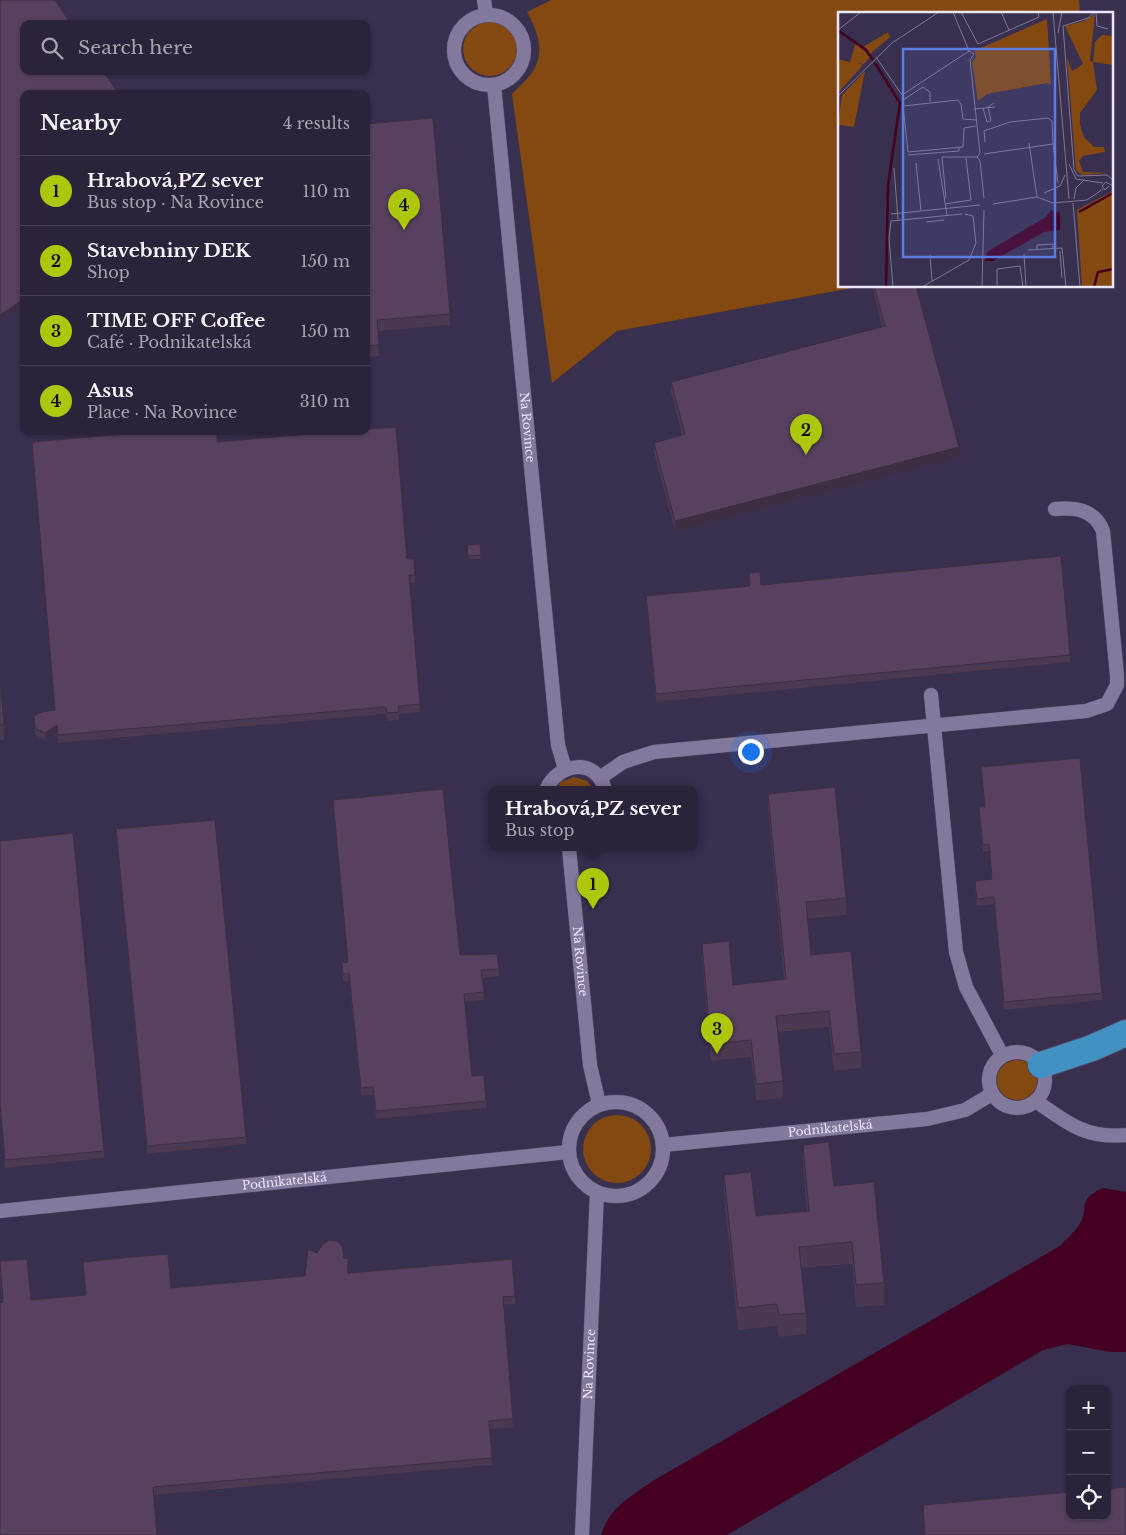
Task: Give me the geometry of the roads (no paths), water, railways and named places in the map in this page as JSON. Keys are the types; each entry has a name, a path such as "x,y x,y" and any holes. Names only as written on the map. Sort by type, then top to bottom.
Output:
{"highway":[{"path":"1041,1065 1092,1048 1126,1033"},
{"path":"1092,1048 1126,1050"}],"street":[{"path":"484,0 486,14"},
{"path":"486,14 498,15 509,20 518,28 523,39 522,63 515,74 506,81 494,85 484,85 467,78 456,62 453,53 457,34 464,24 474,17 486,14"},
{"name":"Na Rovince","path":"494,85 558,745 565,769"},
{"path":"549,786 557,773 565,769 584,768 603,784 622,762 654,752 935,727 1086,711 1107,704 1112,697 1117,675 1103,531 1100,522 1081,509 1056,509"},
{"path":"931,694 959,966 966,987 1002,1055"},
{"name":"Na Rovince","path":"569,851 590,1065 599,1104"},
{"path":"1020,1052 1028,1054 1041,1065 1045,1080 1041,1095 1036,1101 1021,1108 1012,1108 1004,1105 992,1094 988,1077 991,1068 1002,1055 1020,1052"},
{"name":"Podnikatelská","path":"663,1145 927,1119 964,1110 992,1094"},
{"path":"1036,1101 1084,1132 1112,1137 1126,1135"},
{"path":"621,1102 643,1110 657,1125 663,1145 660,1167 647,1184 636,1192 610,1196 597,1192 577,1176 568,1152 571,1132 576,1123 590,1109 599,1104 621,1102"},
{"name":"Podnikatelská","path":"0,1211 568,1152"},
{"name":"Na Rovince","path":"582,1535 597,1192"}],"place":[{"name":"Asus","path":"404,230"},
{"name":"Stavebniny DEK","path":"806,455"},
{"name":"Hrabová,PZ sever","path":"593,909"},
{"name":"TIME OFF Coffee","path":"717,1054"}]}
